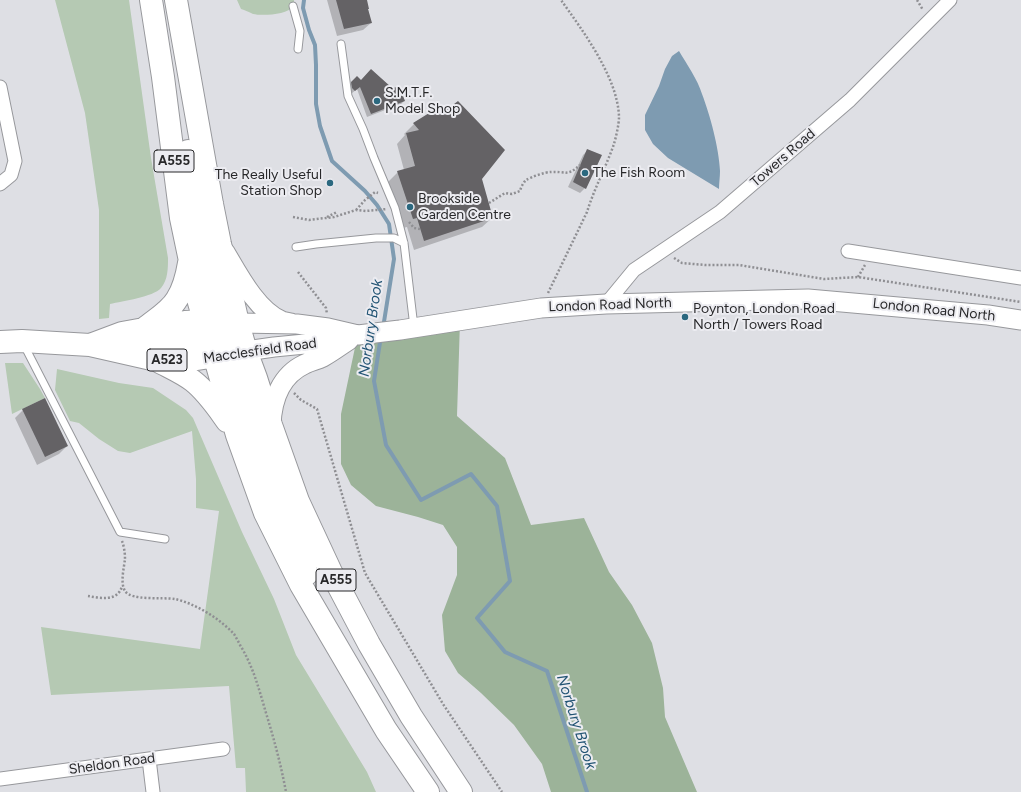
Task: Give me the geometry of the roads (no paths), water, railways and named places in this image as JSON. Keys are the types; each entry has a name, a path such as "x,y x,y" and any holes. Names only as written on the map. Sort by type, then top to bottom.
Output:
{"highway":[{"name":"A555","path":"151,0 163,76 181,218 198,299 225,339 256,378 298,501 338,585 369,644 412,716 461,792"},
{"name":"A555","path":"176,0 220,244 225,339 237,436 265,513 301,585 386,730 428,792"},
{"path":"184,44 188,151 202,236 225,339 245,405 292,524 320,619"},
{"path":"144,329 177,299 186,279 190,262"},
{"name":"Macclesfield Road","path":"96,343 122,333 185,322 225,339"},
{"path":"96,343 122,344 225,339"},
{"name":"Macclesfield Road","path":"0,342 22,341 96,343 156,360 190,360 225,339"},
{"path":"156,360 192,380 206,393 237,436"}],"main road":[{"path":"220,244 248,290 261,305 269,313 282,321 297,324"},
{"name":"London Road North","path":"358,336 541,308 606,304 808,299 988,315 1021,320"},
{"name":"Macclesfield Road","path":"225,339 297,324 328,328 358,336"},
{"path":"271,425 271,415 277,394 282,383 288,376 296,369 322,357 358,336"},
{"name":"Macclesfield Road","path":"225,339 274,347 358,336"}],"street":[{"name":"Towers Road","path":"606,304 634,270 720,212 850,100 950,0"},
{"path":"0,87 15,161 11,175 0,184"},
{"path":"848,251 1021,278"},
{"name":"Sheldon Road","path":"0,779 223,749"},
{"path":"149,759 153,792"}],"lane":[{"path":"293,6 300,31 298,49"},
{"path":"341,44 348,96 395,208 404,243 407,329"},
{"path":"296,246 376,238 394,238 404,243"},
{"path":"22,341 120,532 165,539"}],"water":[{"path":"679,51 698,83 711,122 719,162 719,189 668,158 653,144 645,130 645,115 659,86 665,69 672,56"}],"waterway":[{"name":"Norbury Brook","path":"304,0 303,8 315,45 316,104 320,126 332,161 365,191 377,205 389,224 394,259 383,328"},
{"name":"Norbury Brook","path":"381,336 374,381 386,445 421,500 471,474 497,506 510,581 477,618 505,652 547,671 587,792"}],"place":[{"name":"S.M.T.F. Model Shop","path":"377,101"},
{"name":"The Fish Room","path":"585,173"},
{"name":"The Really Useful Station Shop","path":"330,183"},
{"name":"Brookside Garden Centre","path":"410,207"},
{"name":"Poynton, London Road North / Towers Road","path":"685,317"}]}
